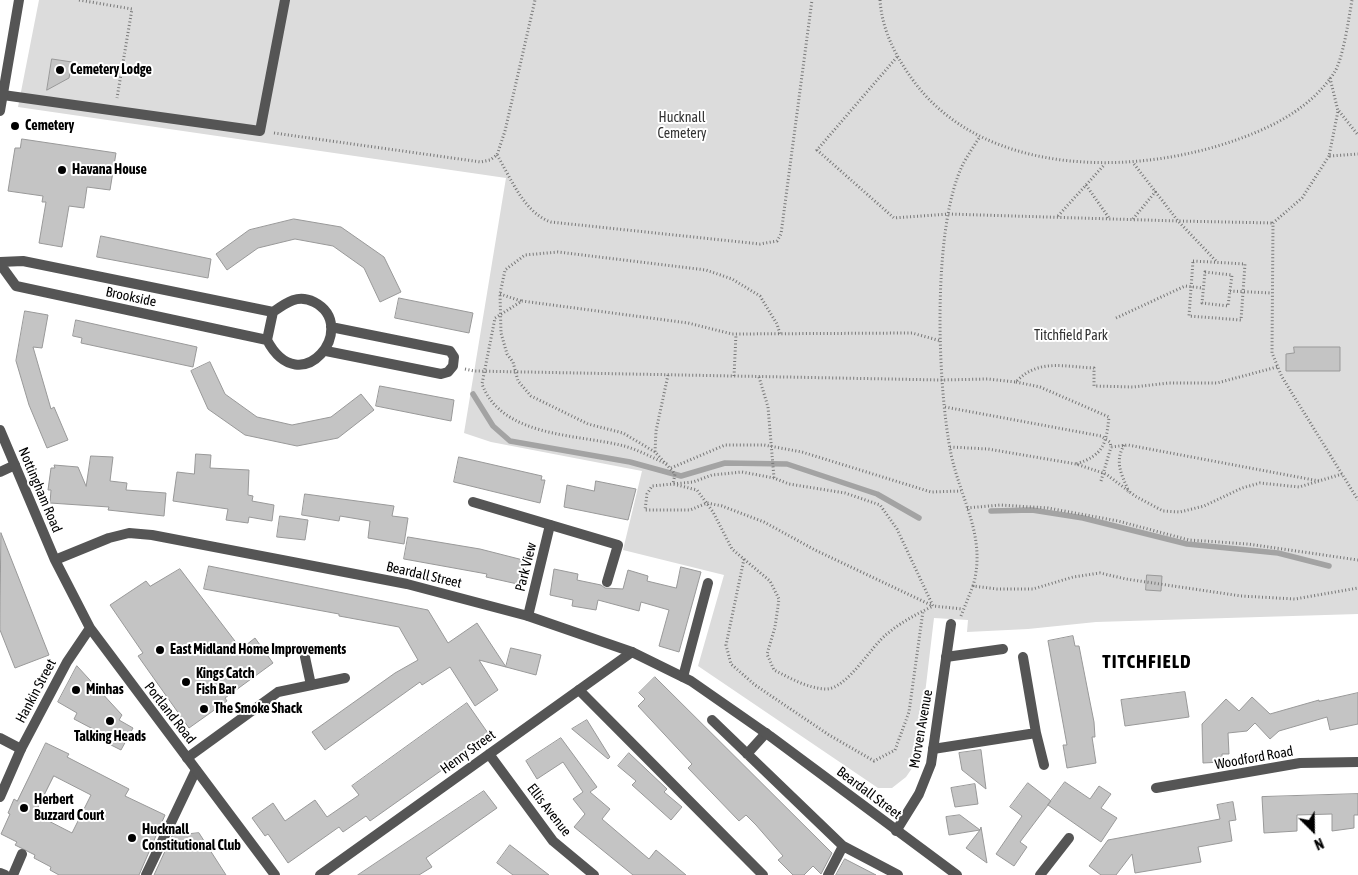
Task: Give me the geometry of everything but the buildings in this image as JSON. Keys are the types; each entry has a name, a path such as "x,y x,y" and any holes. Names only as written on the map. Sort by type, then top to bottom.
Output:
{"street":[{"path":"0,111 19,0"},
{"path":"3,95 260,131 285,0"},
{"name":"Brookside","path":"267,340 16,286 0,263 23,261 273,312"},
{"path":"294,298 308,299 320,305 329,316 331,327 326,350 315,360 301,364 286,362 274,353 267,340 273,312 294,298"},
{"path":"326,350 441,374 448,372 453,366 454,357 450,351 331,327"},
{"name":"Nottingham Road","path":"0,430 54,560"},
{"path":"0,472 15,465"},
{"path":"473,502 618,545 607,582"},
{"name":"Park View","path":"528,616 550,525"},
{"name":"Beardall Street","path":"54,560 109,538 129,533 152,535 407,584 528,616 632,652 683,677 766,733 957,875"},
{"name":"Portland Road","path":"54,560 90,628 275,875"},
{"path":"683,677 708,583"},
{"name":"Morven Avenue","path":"896,831 920,794 931,764 951,624"},
{"name":"Hankin Street","path":"0,797 21,750 67,662 90,628"},
{"path":"946,657 1003,649"},
{"name":"Henry Street","path":"320,875 632,652"},
{"path":"1023,657 1036,733 1044,765"},
{"path":"306,658 311,685"},
{"path":"187,758 278,692 345,678"},
{"path":"579,690 763,875"},
{"path":"712,720 843,846 898,875"},
{"path":"747,754 766,733"},
{"path":"933,749 1036,733"},
{"path":"0,738 21,750"},
{"name":"Ellis Avenue","path":"489,754 554,841 594,875"},
{"name":"Woodford Road","path":"1156,788 1300,763 1358,762"},
{"path":"146,875 196,770"},
{"path":"1040,875 1069,838"},
{"path":"828,875 843,846"},
{"path":"13,875 22,854"},
{"path":"0,873 4,875"}],"path":[{"path":"79,0 132,9 114,110"},
{"path":"260,131 481,162 490,160 497,155 505,131 535,0"},
{"path":"497,155 528,205 541,219 551,222 760,244 777,241 781,234 812,0"},
{"path":"880,0 882,19 897,57 921,93 945,115 979,138 1044,158 1105,164 1134,163 1171,158 1214,148 1268,128 1301,109 1336,72 1352,0"},
{"path":"897,57 818,150 894,218 948,214 1273,222 1302,198 1328,156 1338,111"},
{"path":"1330,78 1338,111 1358,136"},
{"path":"951,624 960,619 979,566 975,534 961,491 950,447 941,380 943,261 948,214 963,164 979,138"},
{"path":"1328,156 1358,154"},
{"path":"1134,163 1178,221 1217,262"},
{"path":"1058,217 1105,164"},
{"path":"1086,186 1110,218"},
{"path":"1133,219 1156,191"},
{"path":"1273,222 1272,354 1282,378 1358,500"},
{"path":"673,484 675,474 655,452 623,433 588,424 531,396 518,381 501,334 500,294 505,270 525,255 558,252 706,270 732,279 760,296 777,324 780,334"},
{"path":"1193,261 1245,264 1241,320 1189,316 1191,287 1193,261"},
{"path":"1205,272 1232,275 1228,306 1202,303 1203,288 1205,272"},
{"path":"1272,280 1279,280"},
{"path":"1116,318 1185,286 1203,288"},
{"path":"1230,291 1272,293"},
{"path":"500,294 522,301 688,323 736,334 912,333 941,341"},
{"path":"522,301 495,318 483,372 482,384 486,394 502,410 530,427 557,435 625,446 667,464"},
{"path":"734,376 736,334"},
{"path":"1016,382 1037,367 1048,364 1094,368 1094,386 1133,387 1169,383 1217,383 1277,367"},
{"path":"453,366 483,372 941,380 988,378 1016,382 1040,387 1109,417 1107,440 1101,451 1088,460 1076,464"},
{"path":"655,452 656,431 668,375"},
{"path":"759,377 768,407 772,446 771,464 774,478"},
{"path":"945,407 1100,436 1110,442 1111,447 1101,481"},
{"path":"671,468 725,445 772,446 802,452 930,492 961,491"},
{"path":"1111,447 1124,445 1320,481"},
{"path":"1124,445 1119,453 1118,466 1130,492"},
{"path":"950,447 988,449 1076,464 1103,473 1130,492 1164,511 1180,512 1204,506 1242,488 1260,483 1299,487 1342,474"},
{"path":"933,606 897,529 880,505 846,493 789,484 774,478 742,472 712,475 693,482 652,486 647,494 645,510 690,510 707,503 722,506 764,522 815,550 933,606 963,609"},
{"path":"673,484 696,490 707,503 732,549 770,581 779,599 775,627 767,654 774,670 807,686 827,690 845,680 885,635 910,617 933,606"},
{"path":"967,508 1000,505 1048,508 1118,521 1189,540 1248,544 1358,560"},
{"path":"744,559 726,645 731,664 755,686 829,735 874,760 895,750 909,712 923,611"},
{"path":"973,586 997,589 1033,589 1073,577 1100,573 1126,579 1241,596 1295,599 1358,588"}],"green space":[{"name":"Titchfield Park","path":"39,0 1358,0 1358,614 1096,622 1028,629 967,632 968,620 934,618 917,761 906,777 892,788 878,788 698,666 724,575 623,550 642,471 491,442 464,433 506,178 18,107"}],"waterway":[{"path":"473,394 493,426 510,441 630,462 681,476 725,463 787,464 877,494 919,518"},
{"path":"991,511 1032,510 1083,518 1187,544 1278,553 1329,566"}],"place":[{"name":"Cemetery Lodge","path":"60,70"},
{"name":"Cemetery","path":"15,126"},
{"name":"Havana House","path":"62,170"},
{"name":"East Midland Home Improvements","path":"160,650"},
{"name":"Kings Catch Fish Bar","path":"186,682"},
{"name":"Minhas","path":"76,690"},
{"name":"The Smoke Shack","path":"204,709"},
{"name":"Talking Heads","path":"110,721"},
{"name":"Herbert Buzzard Court","path":"24,808"},
{"name":"Hucknall Constitutional Club","path":"132,838"}],"district":[{"name":"TITCHFIELD","path":"1147,662"}],"park label":[{"name":"Hucknall Cemetery","path":"682,126"}]}
